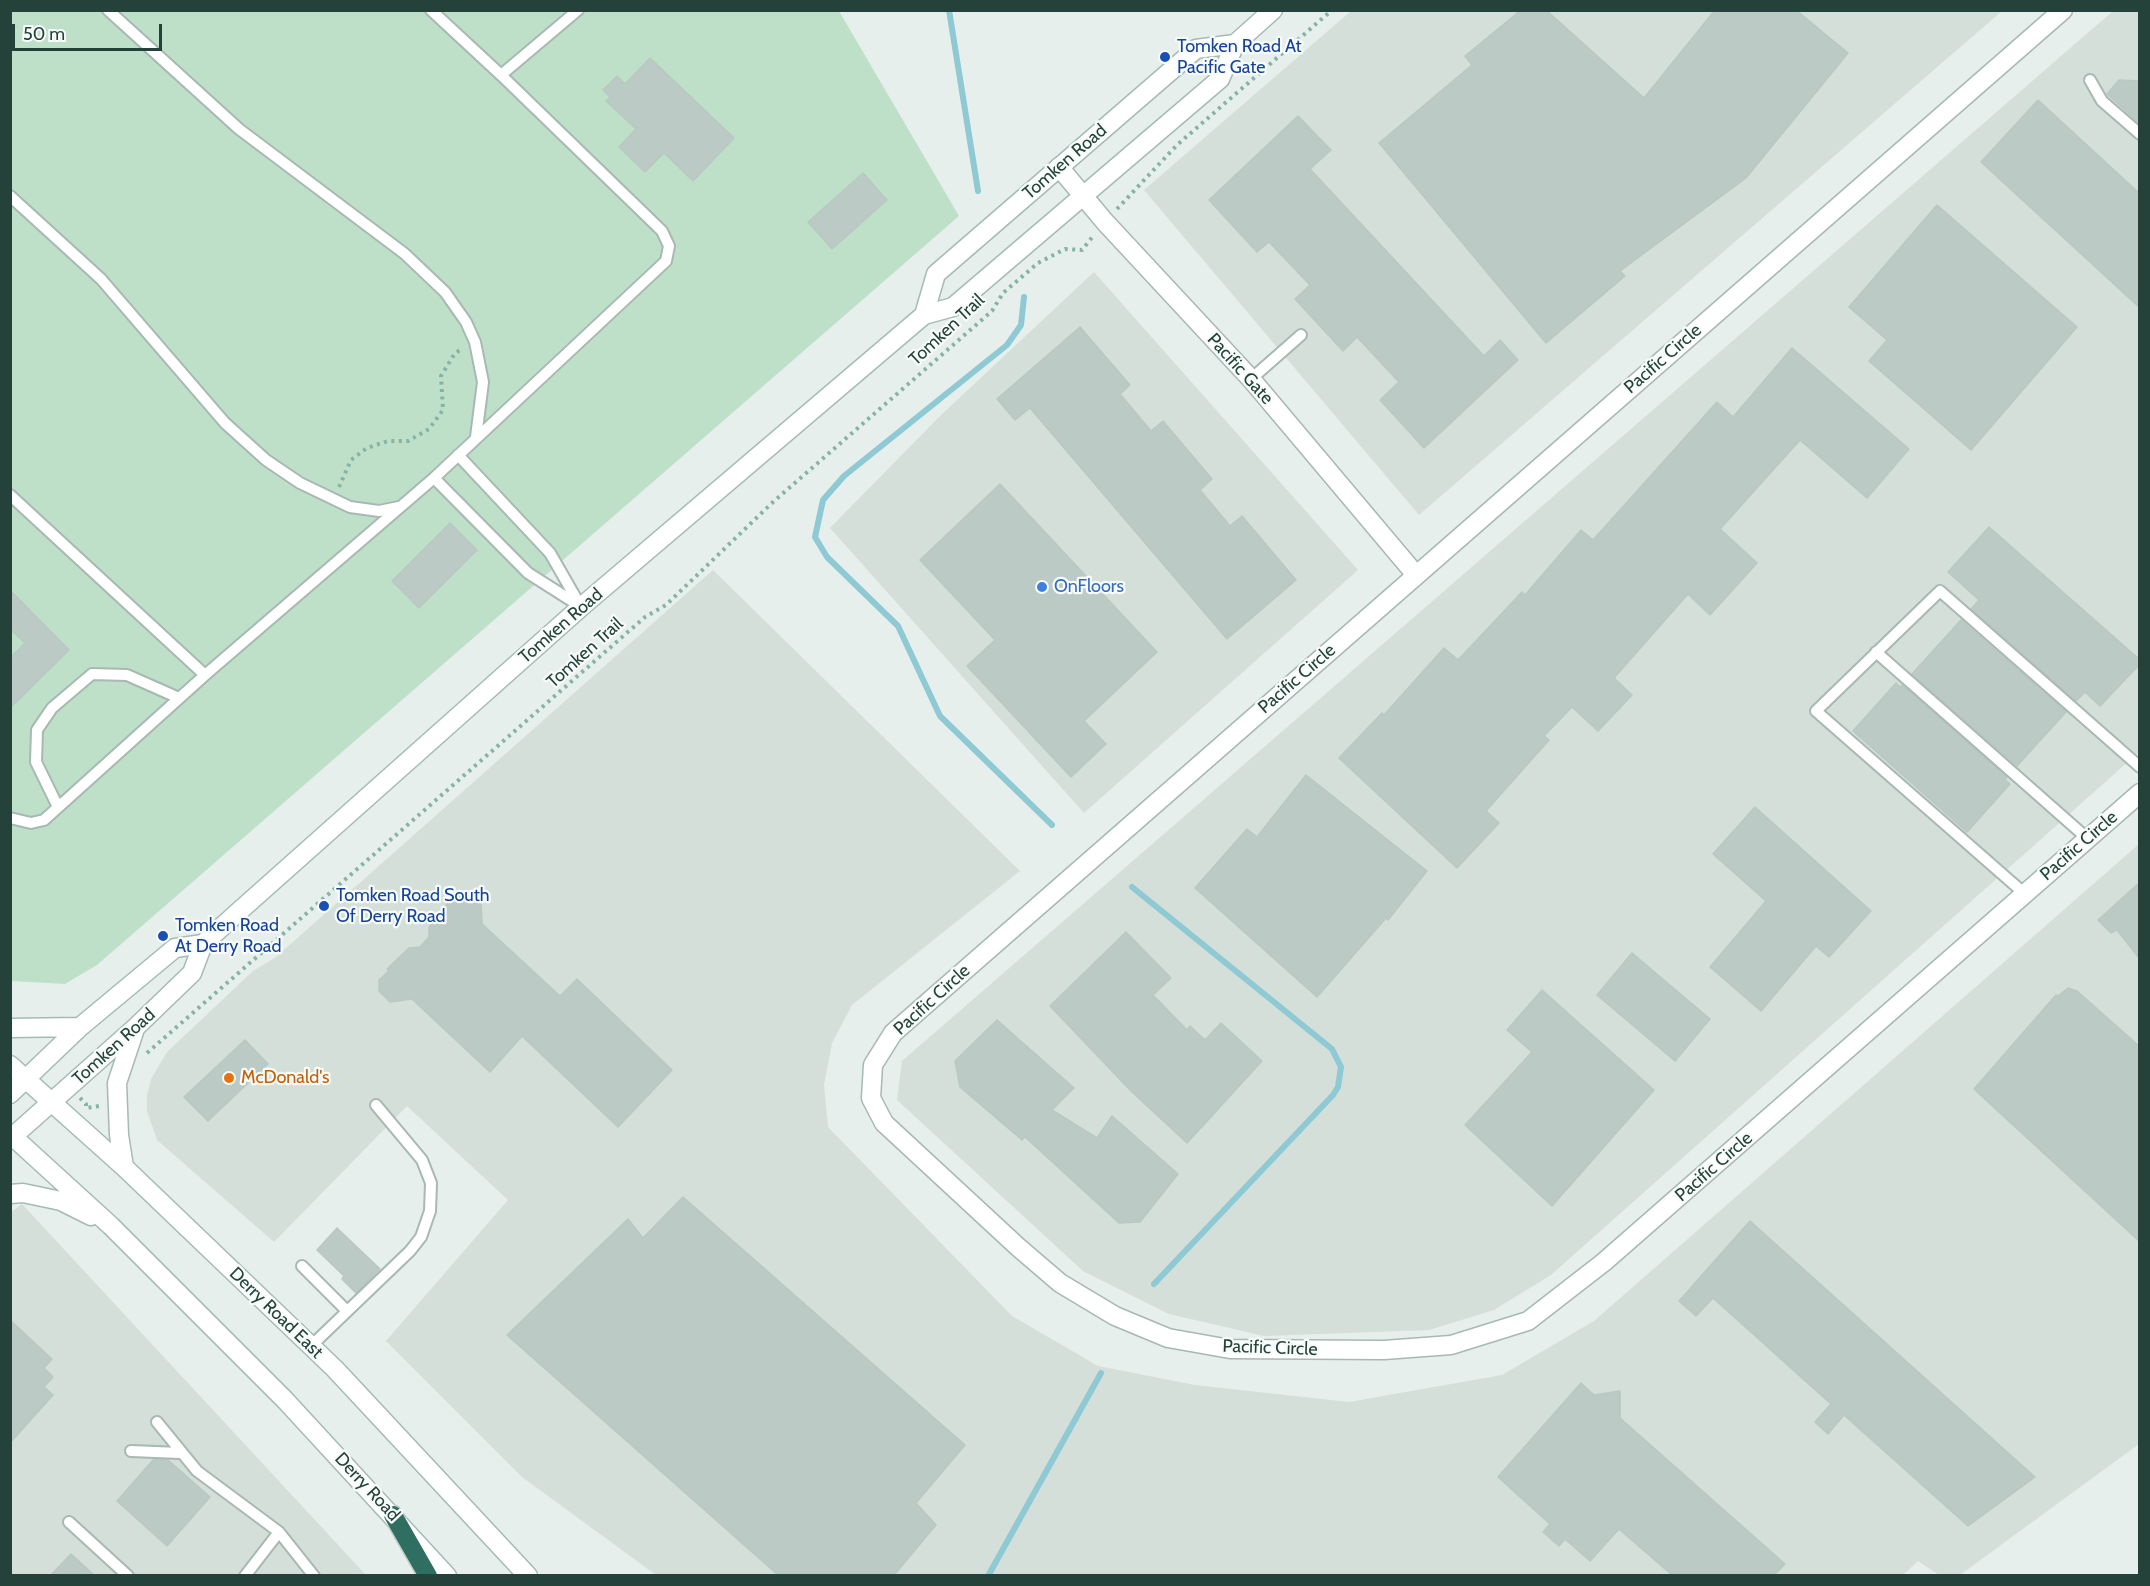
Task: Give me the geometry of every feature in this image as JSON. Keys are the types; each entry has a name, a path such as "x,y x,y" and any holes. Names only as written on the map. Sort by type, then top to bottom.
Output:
{"highway":[{"path":"393,1515 428,1575"}],"main road":[{"name":"Tomken Road","path":"12,1136 136,1027 192,973 203,944 581,607 924,315 953,307 1220,79 1235,44 1273,10"},
{"name":"Pacific Circle","path":"2063,10 893,1033 873,1065 871,1098 884,1123 1060,1282 1115,1317 1168,1338 1230,1348 1384,1350 1451,1346 1528,1321 1604,1262 2139,793"},
{"name":"Tomken Road","path":"924,315 936,274 1196,49 1235,44"},
{"name":"Pacific Gate","path":"1059,167 1251,379 1416,574"},
{"name":"Tomken Road","path":"10,1095 80,1027 175,948 203,944"},
{"path":"10,1028 80,1027"},
{"path":"124,1167 119,1135 117,1083 136,1027"},
{"name":"Derry Road East","path":"10,1065 124,1167 344,1378 528,1575"},
{"path":"12,1136 111,1226"},
{"path":"10,1194 23,1193 61,1201 111,1226"},
{"name":"Derry Road","path":"111,1226 285,1400 447,1575"}],"lane":[{"path":"108,10 239,129 405,254 446,292 466,322 475,342 483,382 476,437"},
{"path":"10,818 30,824 44,820 205,675 434,478 666,261 669,246 662,231 431,10"},
{"path":"501,75 578,10"},
{"path":"2090,80 2102,101 2139,134"},
{"path":"10,196 101,279 225,423 266,460 300,483 364,511 402,506"},
{"path":"1251,379 1301,335"},
{"path":"458,455 549,553 581,607"},
{"path":"434,478 528,573 581,607"},
{"path":"10,495 205,675"},
{"path":"2025,894 1816,711 1940,591 2139,767"},
{"path":"1876,652 2088,839"},
{"path":"58,807 36,762 37,730 52,708 92,674 127,675 179,698"},
{"path":"310,1346 410,1251 421,1237 430,1211 431,1183 422,1160 376,1105"},
{"path":"302,1266 347,1311"},
{"path":"157,1422 197,1471 279,1532 314,1575"},
{"path":"131,1451 180,1453"},
{"path":"69,1522 128,1575"},
{"path":"251,1573 279,1532"}],"path":[{"path":"1129,196 1177,145 1332,10"},
{"name":"Tomken Trail","path":"140,1061 645,617 666,605 773,502 992,311 1003,293 1038,263 1054,253 1083,247"},
{"path":"334,499 351,460 367,448 388,441 408,441 429,429 443,410 441,376 455,353 475,342"},
{"path":"86,1104 86,1108 104,1105"}],"shaded area":[{"path":"1351,11 2002,11 1419,515 1144,190"},
{"path":"2113,11 2139,11 2139,752 1551,1275 1494,1310 1429,1330 1264,1336 1169,1314 1083,1271 897,1100 902,1061"},
{"path":"1094,272 1358,570 1084,813 830,528 940,416"},
{"path":"713,570 1020,871 852,1005 832,1043 824,1085 828,1127 1012,1316 1098,1366 1195,1385 1349,1402 1502,1375 1594,1321 2139,844 2139,1444 1960,1575 1939,1575 1918,1561 1902,1576 656,1575 522,1477 386,1341 508,1200 407,1106 274,1242 157,1140 147,1111 147,1095 151,1079 167,1052 253,971 276,957"},
{"path":"22,1204 366,1575 11,1576 10,1213"}],"green space":[{"path":"10,11 839,11 959,216 97,965 65,984 11,981"}],"building":[{"path":"1521,10 1546,10 1644,98 1715,10 1796,10 1848,53 1746,178 1620,271 1625,276 1546,343 1379,143 1472,65 1465,56"},
{"path":"650,58 734,138 693,181 664,153 645,172 619,147 636,129 606,101 610,97 603,90 617,76 625,84"},
{"path":"2119,80 2139,81 2139,123 2107,94"},
{"path":"2038,100 2139,193 2139,307 1981,162"},
{"path":"1298,116 1331,150 1310,169 1484,356 1500,340 1518,360 1424,448 1380,400 1399,382 1357,337 1343,351 1295,299 1310,285 1269,242 1257,252 1209,200"},
{"path":"863,173 887,200 832,249 808,222"},
{"path":"1937,205 2077,327 1971,450 1869,361 1887,340 1849,307"},
{"path":"1080,327 1130,385 1120,394 1151,431 1163,421 1212,479 1200,490 1230,526 1242,516 1296,580 1227,639 1030,408 1015,420 997,399"},
{"path":"1792,348 1909,449 1867,498 1800,440 1720,529 1757,563 1710,615 1688,594 1614,678 1632,695 1598,731 1572,707 1544,736 1549,740 1486,811 1499,823 1457,868 1339,758 1382,713 1384,715 1444,648 1458,660 1522,592 1525,595 1581,530 1593,540 1717,402 1733,417"},
{"path":"1000,484 1157,652 1084,721 1106,744 1071,777 967,666 995,640 920,560"},
{"path":"450,523 477,550 419,608 392,581"},
{"path":"1989,527 2139,659 2139,665 2100,706 2085,692 2076,701 1971,609 1979,600 1948,572"},
{"path":"10,590 69,650 10,708 10,658 25,643 10,629"},
{"path":"1961,620 2066,712 2017,766 1912,674"},
{"path":"1896,683 1900,687 1902,685 2007,777 2005,780 2010,784 1967,832 1853,731"},
{"path":"1306,775 1427,871 1388,920 1386,918 1317,997 1195,888 1247,829 1257,837"},
{"path":"1755,807 1871,911 1829,957 1816,946 1761,1011 1710,967 1766,901 1713,854"},
{"path":"2139,883 2139,958 2117,930 2111,933 2098,920"},
{"path":"470,893 481,904 482,924 560,996 577,979 672,1070 618,1127 522,1036 490,1072 412,999 390,1002 379,991 379,980 389,971 387,969 409,948 420,947 429,937 429,927 448,903 459,894"},
{"path":"1126,932 1171,978 1153,995 1187,1030 1190,1026 1205,1040 1221,1023 1262,1061 1187,1143 1131,1091 1050,1006"},
{"path":"1632,953 1710,1019 1675,1061 1597,995"},
{"path":"2068,988 2077,991 2139,1046 2139,1241 1974,1089 2056,995 2058,996"},
{"path":"1542,990 1654,1090 1552,1206 1465,1125 1532,1052 1507,1030"},
{"path":"997,1020 1074,1088 1052,1110 1097,1138 1112,1116 1178,1174 1140,1222 1119,1223 1025,1137 1022,1140 960,1087 955,1061"},
{"name":"McDonald's","path":"245,1040 268,1064 208,1121 184,1097"},
{"path":"683,1197 965,1445 916,1503 936,1525 894,1575 778,1575 507,1335 628,1219 643,1238"},
{"path":"1750,1221 2035,1477 1968,1526 1844,1415 1828,1434 1815,1422 1831,1404 1713,1298 1696,1316 1679,1301"},
{"path":"337,1228 380,1269 356,1293 342,1279 344,1276 317,1250"},
{"path":"10,1320 52,1359 44,1368 53,1377 44,1387 53,1395 10,1443"},
{"path":"1581,1383 1594,1395 1620,1391 1620,1418 1785,1564 1774,1575 1672,1575 1619,1529 1590,1561 1565,1539 1559,1546 1543,1532 1550,1524 1498,1477"},
{"path":"154,1459 168,1460 210,1497 167,1546 117,1501"},
{"path":"71,1554 94,1575 51,1575"}],"waterway":[{"path":"949,10 978,191"},
{"path":"1024,297 1021,325 1007,345 844,476 823,500 815,537 827,557 898,626 940,716 1052,825"},
{"path":"1132,887 1332,1049 1341,1067 1338,1087 1333,1095 1154,1284"},
{"path":"988,1576 1101,1373"}],"place":[{"name":"Tomken Road At Pacific Gate","path":"1165,57"},
{"name":"OnFloors","path":"1042,587"},
{"name":"Tomken Road South Of Derry Road","path":"324,906"},
{"name":"Tomken Road At Derry Road","path":"163,936"},
{"name":"McDonald's","path":"229,1078"}]}
